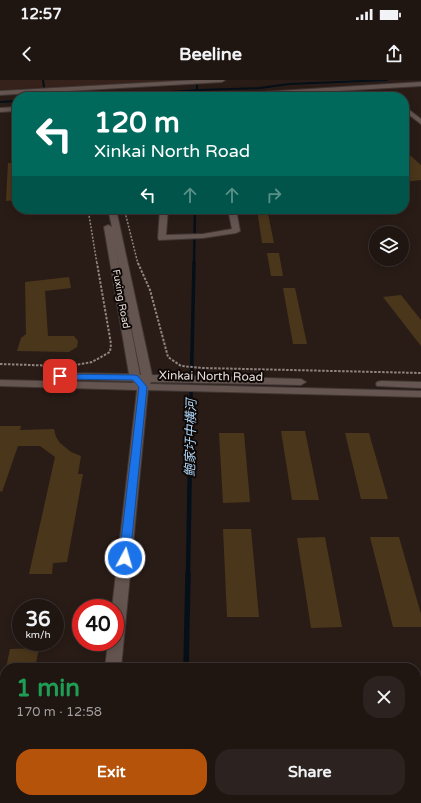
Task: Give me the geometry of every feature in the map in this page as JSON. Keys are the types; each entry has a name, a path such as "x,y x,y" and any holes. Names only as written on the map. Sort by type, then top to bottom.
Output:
{"street":[{"path":"80,80 82,92"},
{"path":"86,80 89,92"},
{"path":"16,92 220,80"},
{"path":"370,81 383,92"},
{"path":"298,92 421,84"},
{"path":"0,93 12,92"},
{"path":"0,110 12,109"},
{"path":"409,112 421,122"},
{"name":"Fuxing Road","path":"106,214 142,381"},
{"name":"Fuxing Road","path":"113,214 142,381 114,663"},
{"path":"164,214 162,238 203,236 236,232 233,214"},
{"name":"Xinkai North Road","path":"0,375 187,384 421,385"},
{"name":"Xinkai North Road","path":"0,383 142,381"},
{"name":"Xinkai North Road","path":"206,384 421,394"}],"path":[{"path":"0,364 68,366 92,362 110,352 111,344 89,214"},
{"path":"125,214 139,268 150,290 168,357 181,366 203,368 421,373"}],"shaded area":[{"path":"0,80 187,80 0,90"}],"building":[{"path":"409,154 421,165 421,180 409,181"},
{"path":"8,163 12,163 12,200 6,201"},
{"path":"258,214 268,214 274,243 262,243"},
{"path":"267,253 279,253 283,276 271,276"},
{"path":"69,277 71,288 45,291 48,336 74,336 78,341 77,347 69,352 17,351 21,338 26,334 25,282"},
{"path":"283,288 295,288 307,344 293,344"},
{"path":"401,295 421,320 421,346 383,297"},
{"path":"0,426 21,426 20,430 54,429 56,437 60,443 71,452 81,456 78,474 83,474 67,562 53,563 52,574 29,574 55,457 40,446 18,446 2,492 0,491"},
{"path":"281,431 305,431 319,500 292,500"},
{"path":"219,433 244,433 250,502 223,503"},
{"path":"345,433 369,433 388,499 361,499"},
{"path":"223,529 251,529 259,617 227,617"},
{"path":"325,537 342,627 311,628 297,538"},
{"path":"370,537 399,537 421,614 421,627 393,627"},
{"path":"10,649 12,649 12,651 38,651 36,663 7,663"}],"waterway":[{"path":"43,80 44,87"},
{"name":"鲍家圩中横河","path":"197,80 197,90"},
{"path":"197,90 260,88 289,84 387,80"},
{"path":"170,92 197,90"},
{"path":"0,102 12,101"},
{"name":"鲍家圩中横河","path":"194,264 195,214"},
{"name":"鲍家圩中横河","path":"191,399 194,263"},
{"name":"鲍家圩中横河","path":"188,575 191,398"},
{"name":"鲍家圩中横河","path":"186,663 188,574"}],"route":[{"path":"60,376 135,378 143,387 125,558"}]}
